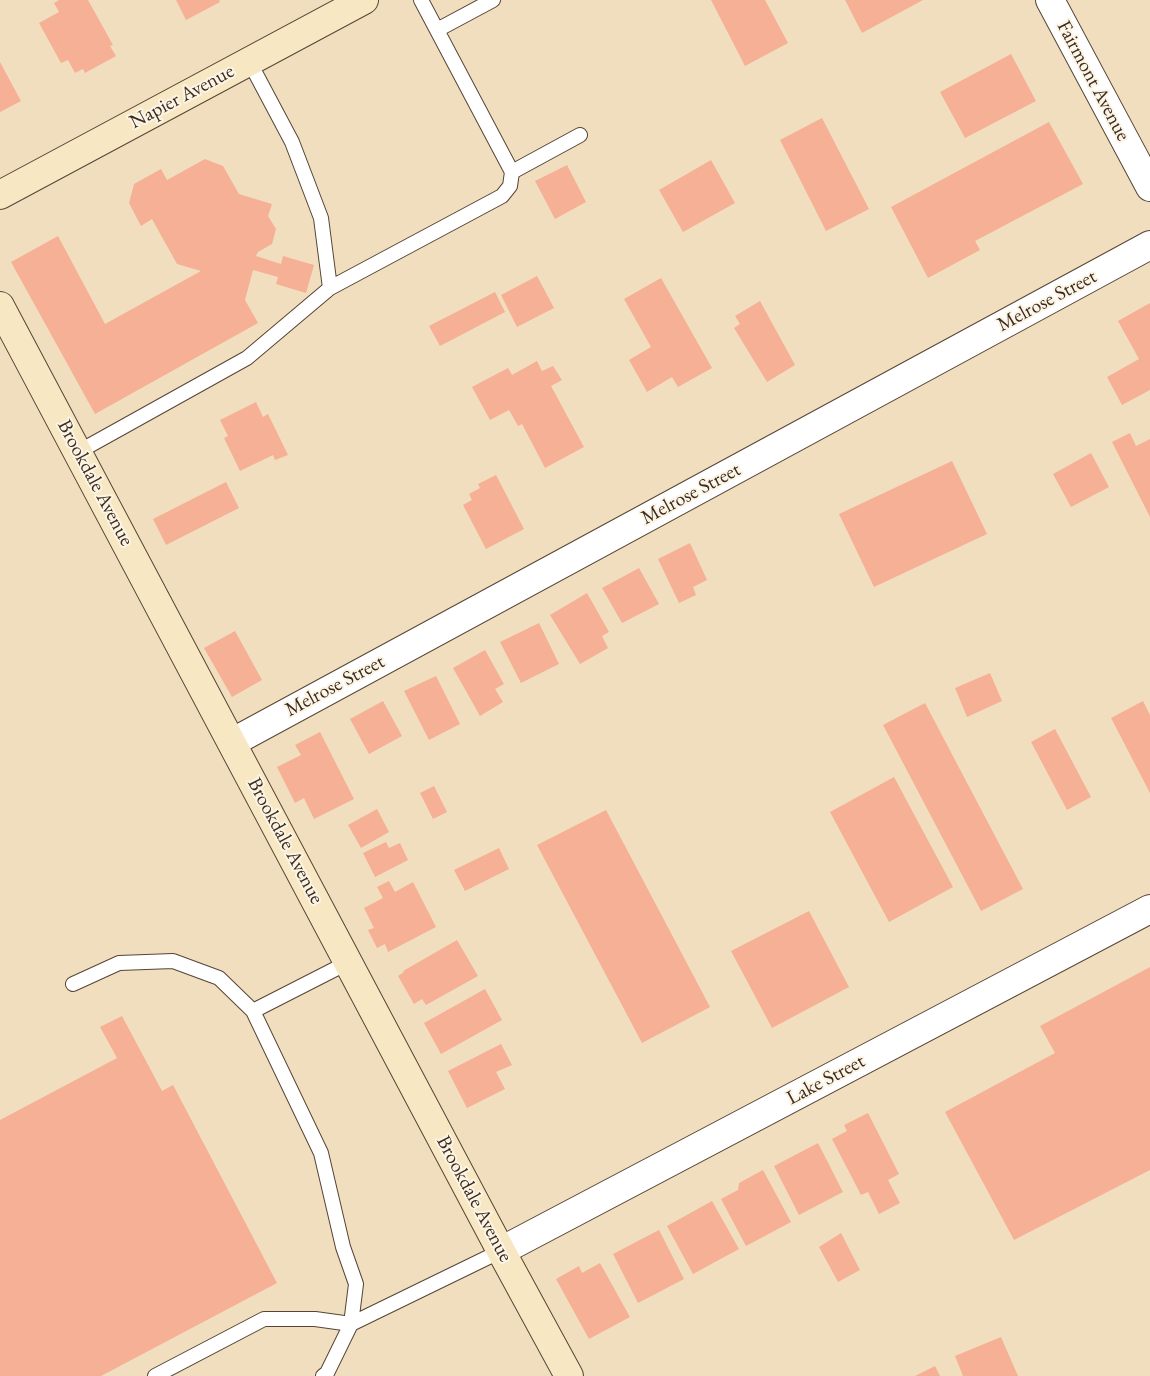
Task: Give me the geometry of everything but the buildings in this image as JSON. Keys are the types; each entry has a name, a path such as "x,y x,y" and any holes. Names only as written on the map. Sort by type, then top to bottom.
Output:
{"street":[{"name":"Napier Avenue","path":"0,195 364,0"},
{"name":"Fairmont Avenue","path":"1050,0 1150,188"},
{"name":"Melrose Street","path":"232,742 1150,245"},
{"name":"Brookdale Avenue","path":"0,306 501,1250 570,1376"},
{"name":"Lake Street","path":"501,1250 1150,909"}],"lane":[{"path":"78,452 247,358 330,288 502,196 510,186 512,172 421,0"},
{"path":"437,30 493,0"},
{"path":"249,62 292,142 321,218 330,288"},
{"path":"512,172 580,135"},
{"path":"73,984 119,962 173,961 219,978 253,1011 321,1153 343,1248 356,1284 350,1324 327,1373 323,1376"},
{"path":"253,1011 349,962"},
{"path":"155,1376 264,1319 315,1319 350,1324 501,1250"}]}
